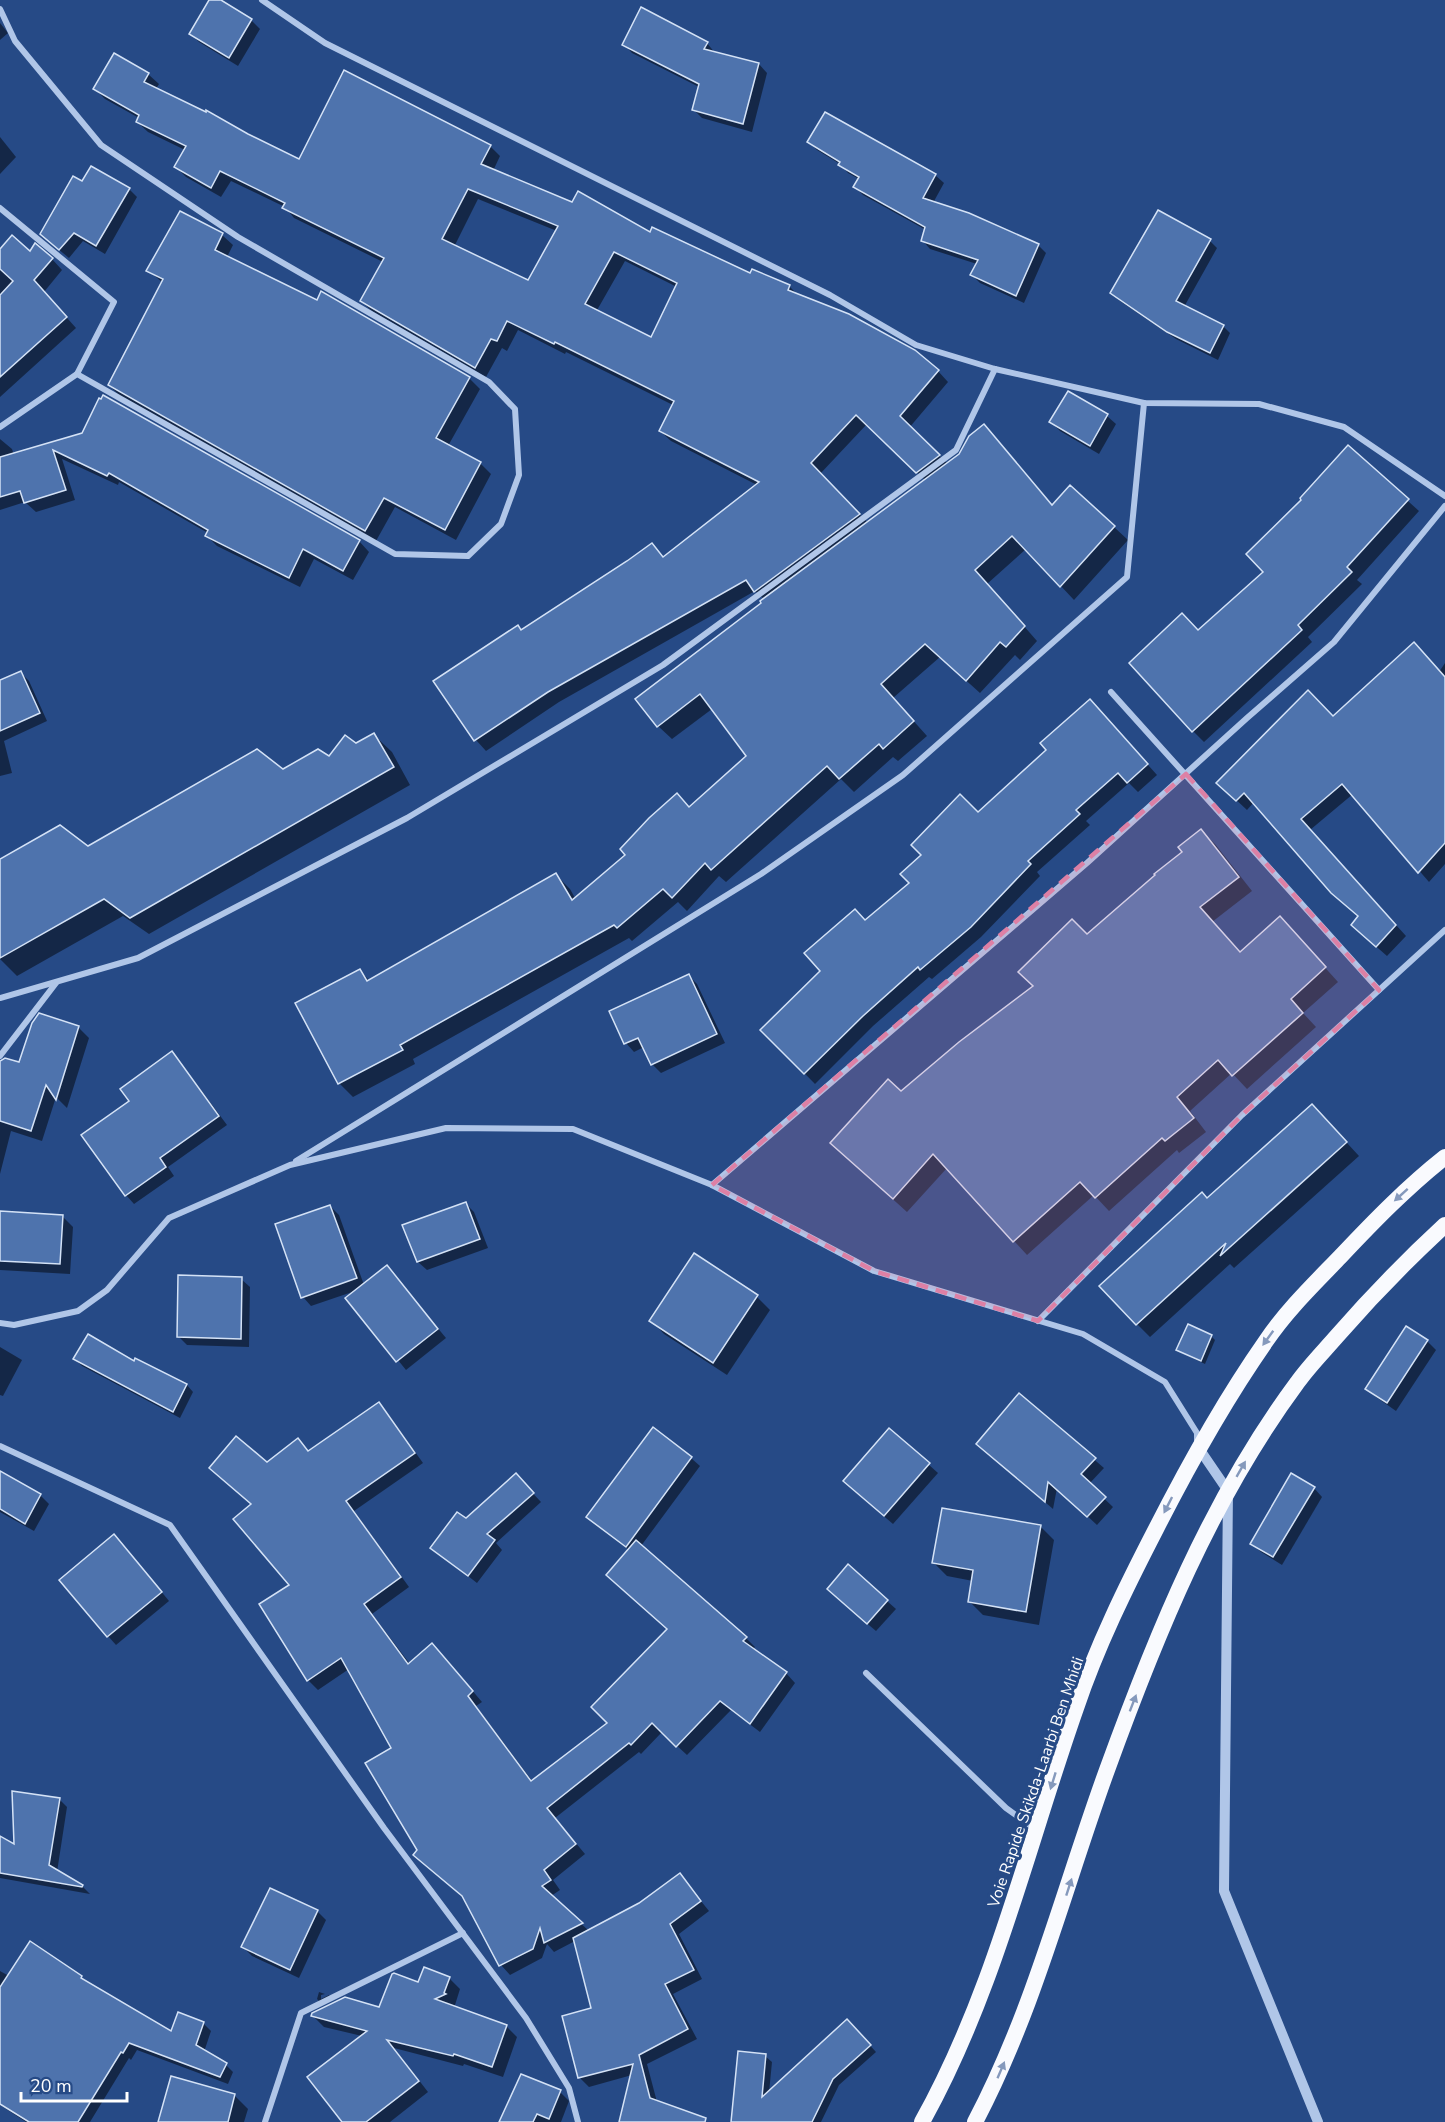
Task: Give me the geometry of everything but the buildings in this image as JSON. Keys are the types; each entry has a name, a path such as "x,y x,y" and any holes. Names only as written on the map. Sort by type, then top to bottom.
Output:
{"highway":[{"name":"Voie Rapide Skikda-Laarbi Ben Mhidi","path":"922,2122 951,2064 993,1959 1076,1707 1119,1604 1198,1447 1265,1342 1285,1315 1376,1218 1445,1156"},
{"path":"975,2122 996,2083 1028,2005 1106,1772 1143,1676 1197,1551 1228,1491 1252,1449 1298,1381 1359,1311 1445,1225"}],"street":[{"path":"262,0 325,43 830,295 916,345 995,369 1144,403 1259,404 1344,427 1445,496"},
{"path":"0,9 15,41 101,145 238,237 489,382 515,409 519,475 501,524 468,556 395,554 77,374"},
{"path":"0,208 114,302 77,374 0,427"},
{"path":"0,998 138,958 407,818 663,665 956,450 995,369"},
{"path":"0,1323 14,1324 78,1311 107,1290 169,1218 290,1164 761,874 903,775 1127,577 1144,403"},
{"path":"712,1185 1086,863 1334,642 1445,506"},
{"path":"1112,692 1379,990"},
{"path":"1038,1321 1242,1115 1445,930"},
{"path":"0,1056 56,982"},
{"path":"290,1164 446,1128 573,1129 712,1185 874,1271 1083,1334 1166,1382 1197,1433 1198,1447 1228,1491 1224,1891 1318,2122"},
{"path":"0,1446 170,1525 384,1828 526,2018 569,2088 578,2122"},
{"path":"866,1673 1006,1808 1037,1830"},
{"path":"265,2122 301,2013 463,1933"}],"highlighted area":[{"path":"1186,774 1379,990 1242,1115 1038,1321 874,1271 712,1185"}]}
